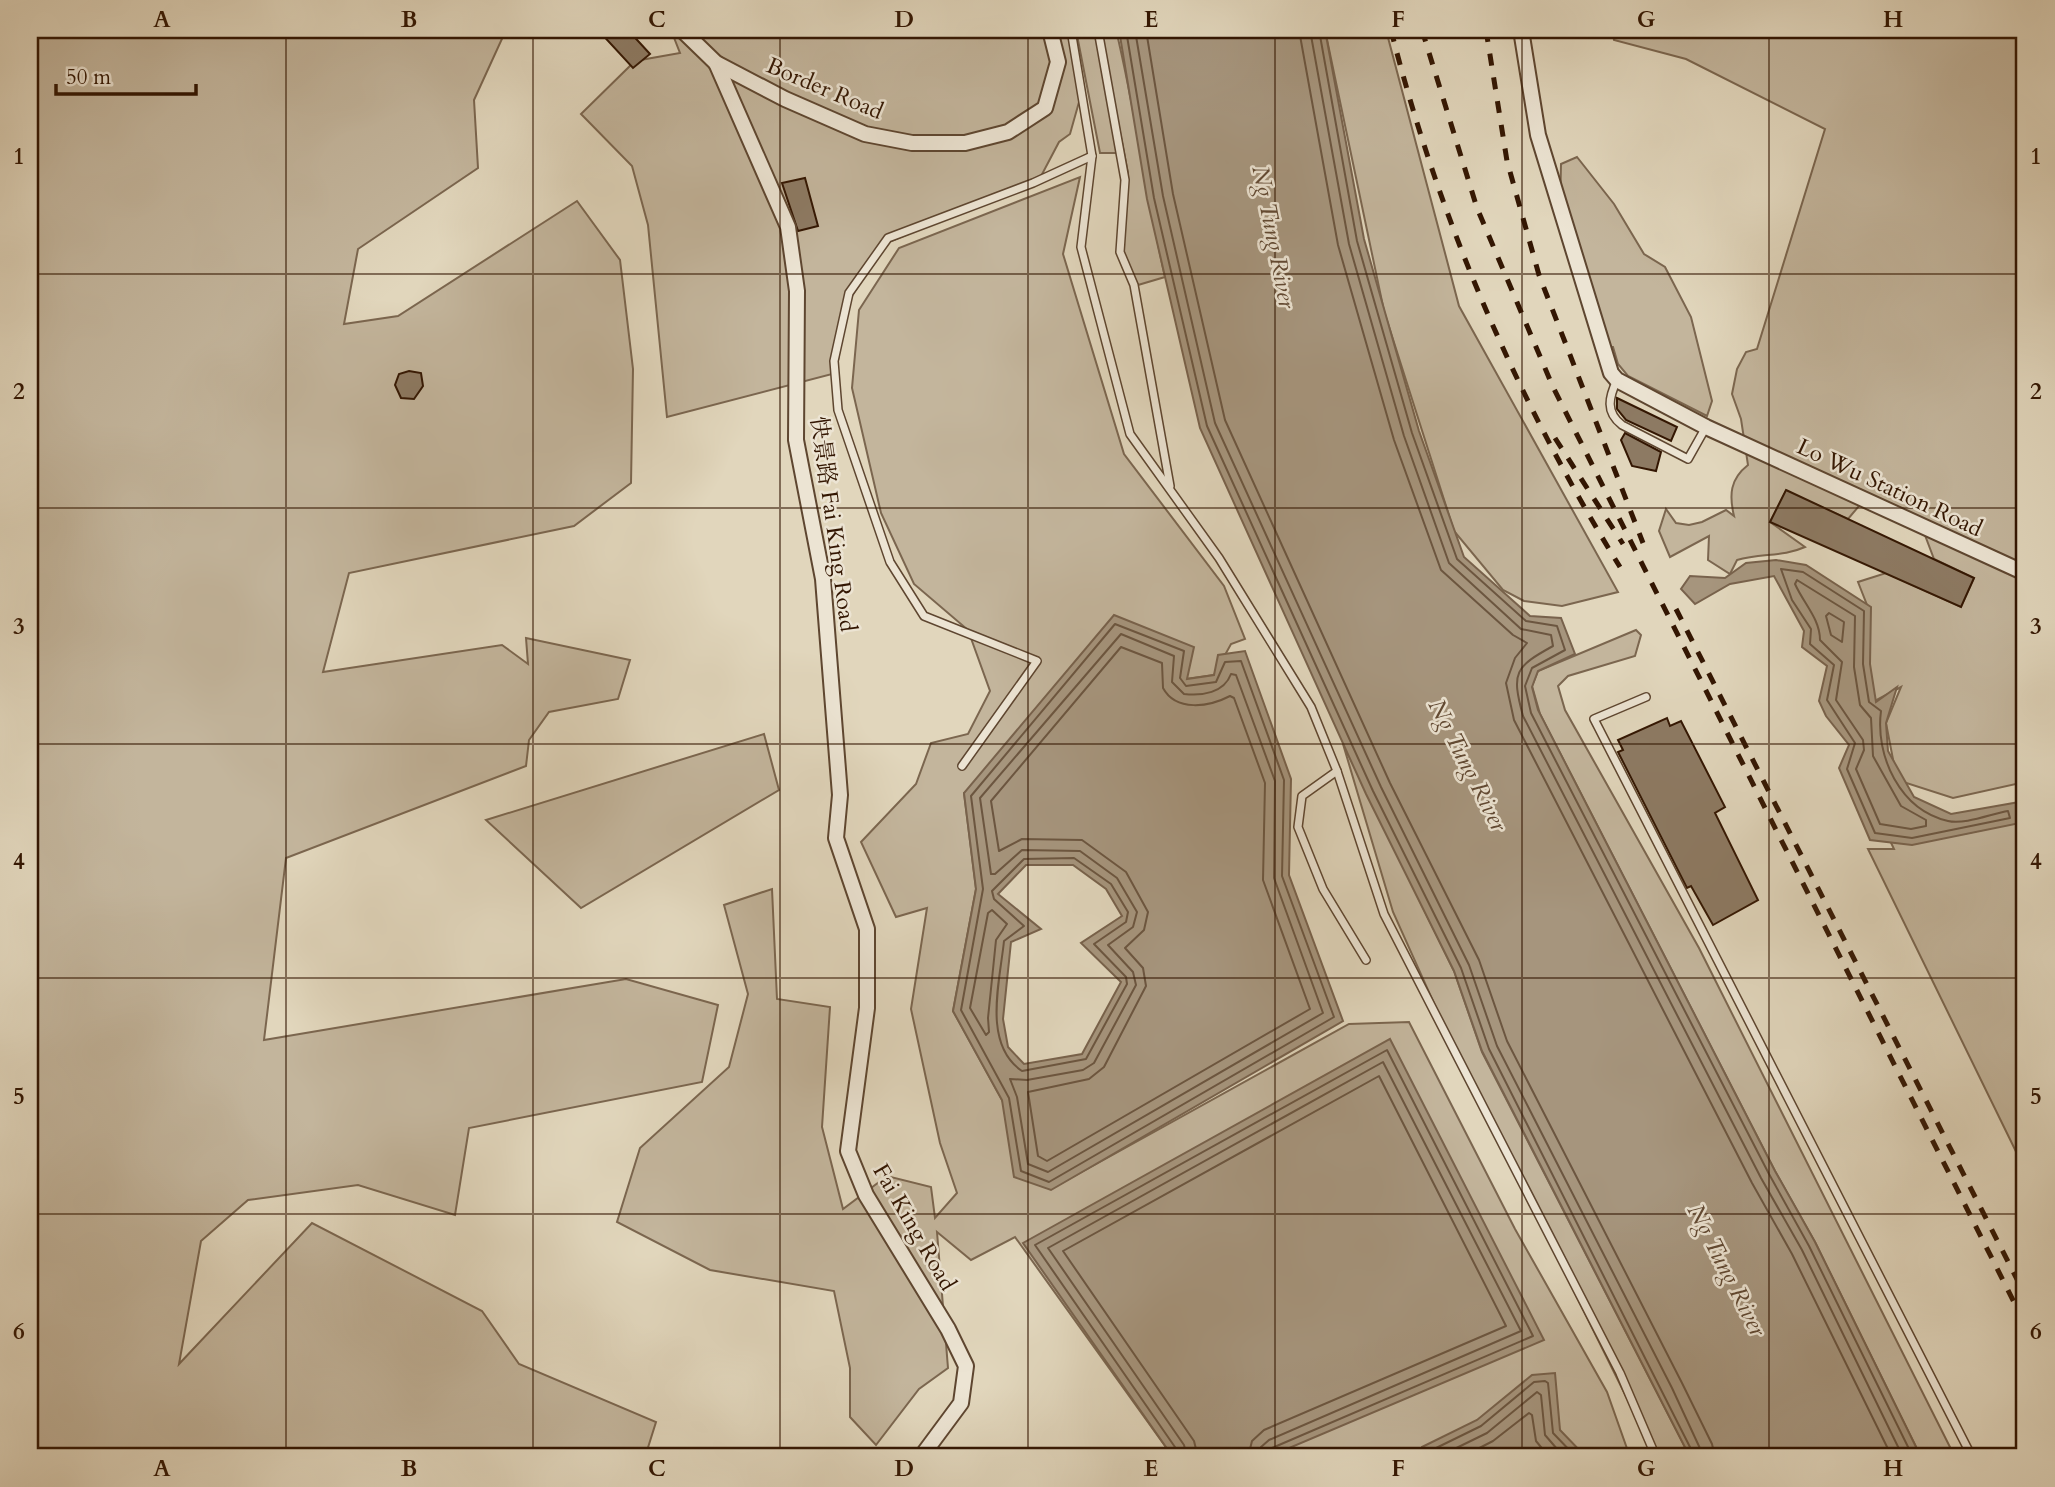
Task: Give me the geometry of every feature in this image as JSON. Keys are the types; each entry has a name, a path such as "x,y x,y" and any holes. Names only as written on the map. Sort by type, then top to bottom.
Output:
{"street":[{"name":"Border Road","path":"682,30 716,63 785,99 865,134 912,143 965,142 1008,132 1045,107 1058,62 1050,30"},
{"path":"1521,30 1538,135 1611,373 1617,380"},
{"name":"Fai King Road","path":"716,63 788,227 797,291 796,440 822,579 839,795 836,838 867,929 867,1008 848,1152 866,1195 941,1318 966,1366 961,1403 921,1457"},
{"name":"Lo Wu Station Road","path":"1617,380 1706,427 2025,573"}],"lane":[{"path":"1071,30 1092,156 1082,247 1130,434 1219,558 1311,707 1337,771 1384,914 1620,1373 1656,1457"},
{"path":"1098,30 1125,180 1120,252 1134,285 1170,490"},
{"path":"962,766 1037,661 924,616 890,562 838,410 834,361 849,293 888,238 1032,183 1092,156"},
{"path":"1617,380 1609,397 1609,405 1622,425 1688,459 1706,427"},
{"path":"1646,697 1594,719 1972,1457"},
{"path":"1337,771 1302,796 1298,827 1323,889 1366,960"}],"shaded area":[{"path":"30,30 506,30 474,100 478,168 358,249 344,324 398,316 577,201 620,260 633,369 631,483 574,526 349,573 323,672 502,645 528,664 526,638 630,660 618,699 549,712 529,740 526,766 286,858 264,1040 626,979 718,1005 702,1082 469,1128 455,1215 358,1185 248,1200 201,1241 179,1364 312,1223 482,1311 519,1364 656,1422 645,1457 30,1457"},
{"path":"671,30 1068,30 1081,95 1070,134 1059,142 1039,180 884,244 847,304 836,373 667,417 648,225 632,166 581,114 635,61 680,53"},
{"path":"1076,30 1098,30 1121,153 1100,153"},
{"path":"1100,30 1116,30 1165,277 1138,285 1120,252 1128,173"},
{"path":"1325,30 1386,30 1459,306 1618,592 1562,606 1524,601 1503,590 1454,531 1384,311"},
{"path":"1612,30 2025,30 2025,782 1953,798 1897,780 1886,723 1901,687 1871,703 1867,605 1858,582 1886,573 1961,607 1974,578 1934,559 1923,530 1864,500 1848,519 1786,491 1770,522 1805,547 1737,560 1730,574 1708,560 1709,536 1670,557 1659,531 1666,509 1676,523 1689,525 1702,522 1726,510 1734,516 1732,488 1748,465 1741,419 1732,394 1737,369 1746,352 1757,349 1825,129 1686,59 1614,40"},
{"path":"1577,157 1614,204 1644,254 1665,267 1691,317 1712,401 1707,416 1628,376 1618,364 1613,347 1599,347 1577,288 1581,269 1560,211 1561,164"},
{"path":"1080,177 1063,254 1124,454 1224,586 1245,639 1231,644 1214,675 1186,679 964,793 976,889 953,1011 1051,1189 1349,1024 1409,1022 1515,1229 1607,1392 1630,1457 1173,1457 1015,1237 971,1260 937,1232 948,1368 919,1389 876,1445 850,1417 850,1368 834,1291 710,1270 617,1222 640,1148 729,1067 748,994 724,905 772,889 777,999 830,1007 822,1127 843,1209 887,1176 931,1187 935,1218 957,1193 940,1143 911,1009 927,908 896,917 861,842 916,784 931,743 968,734 990,691 968,630 914,584 881,513 852,388 859,310 899,248"},
{"path":"1636,630 1641,635 1635,656 1568,676 1558,686 1565,710 1699,948 1955,1457 1921,1457 1815,1242 1775,1171 1540,714 1532,686 1538,671"},
{"path":"764,734 779,790 581,908 486,820"},
{"path":"1343,744 1454,971 1482,1052 1690,1457 1656,1457 1459,1059 1393,912"},
{"path":"1871,800 1963,834 2025,821 2025,1170 1868,849 1894,849"}],"water":[{"name":"Ng Tung River","path":"1119,30 1325,30 1364,239 1419,431 1464,557 1530,616 1561,618 1575,654 1538,671 1532,687 1538,710 1775,1171 1815,1242 1921,1457 1690,1457 1482,1051 1454,971 1366,794 1200,428 1147,199"},
{"path":"1776,560 1806,565 1871,607 1870,664 1876,702 1897,687 1886,723 1888,751 1914,797 1951,814 2025,801 2025,822 1912,845 1870,840 1839,768 1849,745 1826,716 1819,701 1827,666 1802,647 1804,631 1774,576 1730,584 1695,604 1681,589 1690,576 1725,578 1746,563"},
{"path":"1114,615 1194,647 1187,679 1214,675 1218,655 1245,651 1291,779 1289,875 1343,1021 1051,1190 1014,1177 1002,1100 953,1011 976,889 964,793","holes":["1026,865 1073,865 1106,889 1122,916 1081,943 1121,982 1082,1054 1024,1064 1008,1047 1003,1019 1011,942 1041,929 998,894"]},
{"path":"1390,1039 1544,1340 1268,1457 1173,1457 1023,1243"},
{"path":"1555,1373 1560,1430 1586,1457 1421,1457 1422,1447 1477,1420 1532,1375"}],"building":[{"path":"598,30 628,30 650,54 633,68"},
{"path":"805,178 818,226 798,231 782,183"},
{"path":"409,371 421,373 423,386 414,399 401,398 395,385 399,374"},
{"path":"1617,398 1677,427 1671,441 1626,420 1617,409"},
{"path":"1625,433 1661,452 1656,471 1632,466 1621,440"},
{"path":"1786,490 1974,578 1961,607 1770,522"},
{"path":"1667,718 1670,726 1681,721 1725,807 1715,813 1758,900 1713,925 1691,886 1687,888 1618,752 1623,750 1618,740"}],"railway":[{"path":"1391,30 1433,171 1485,307 1548,439 1620,567"},
{"path":"1422,30 1477,208 1553,387 2025,1324"},
{"path":"1486,30 1507,161 1539,275 1643,543"},
{"path":"1555,438 1623,544"},
{"path":"1676,609 2025,1295"}]}
